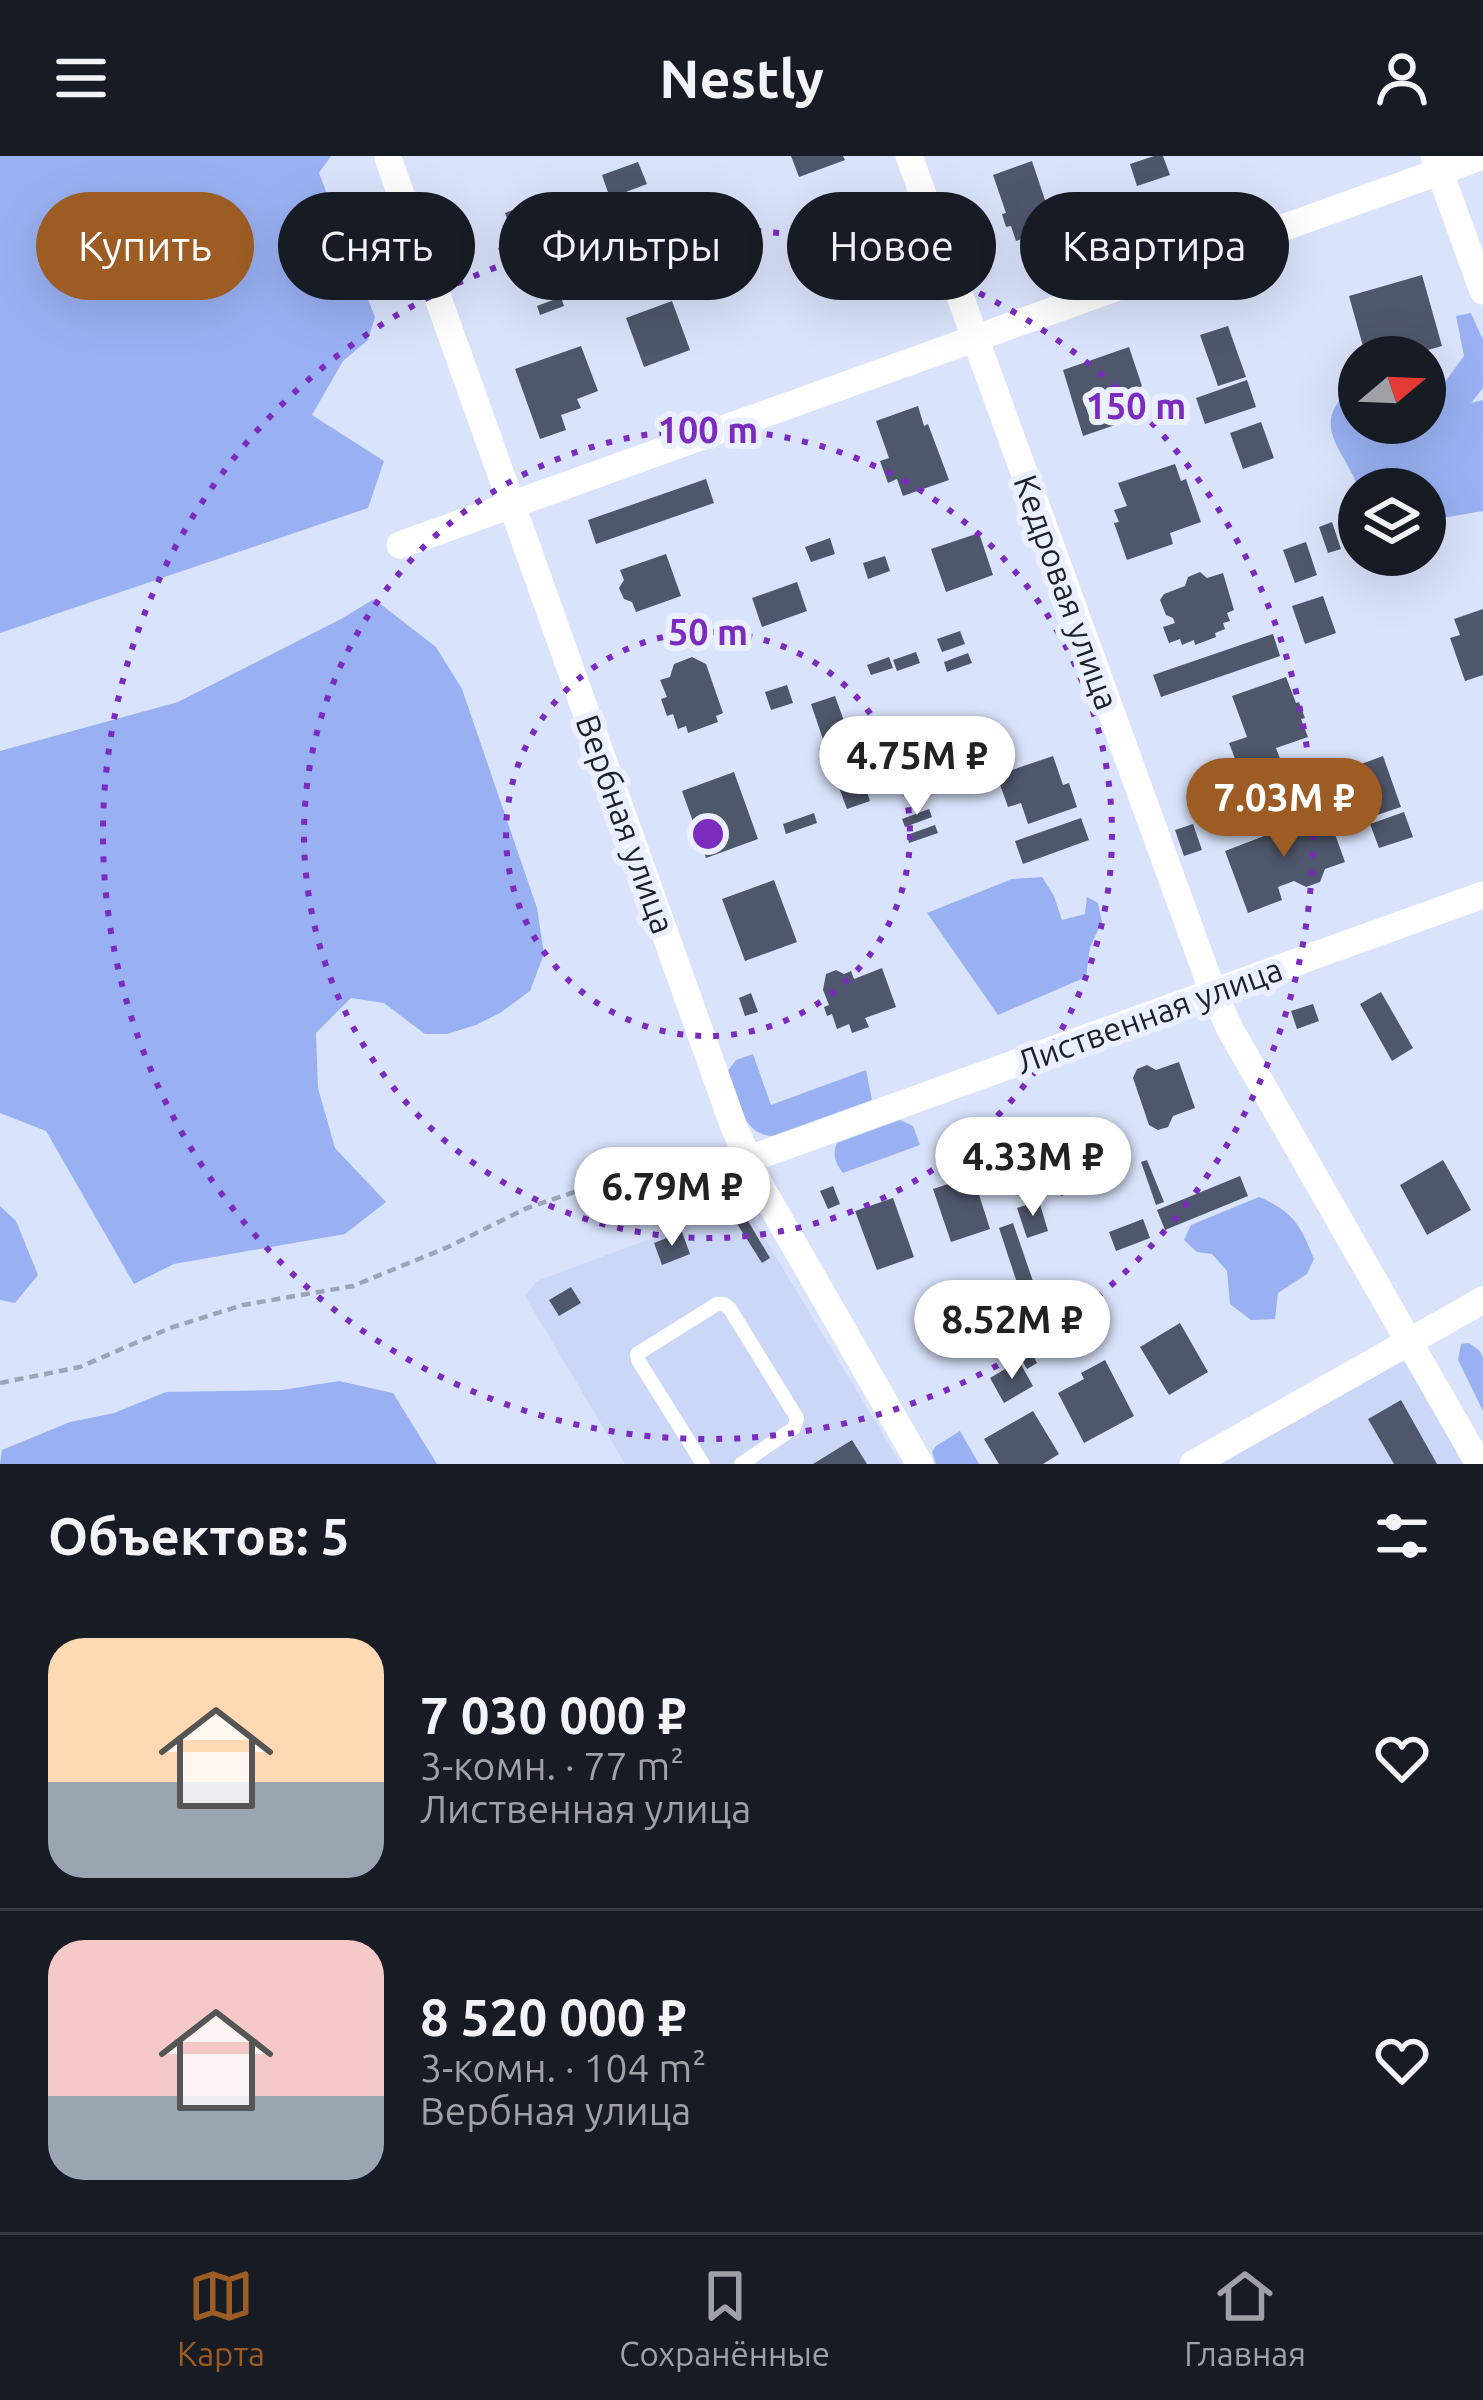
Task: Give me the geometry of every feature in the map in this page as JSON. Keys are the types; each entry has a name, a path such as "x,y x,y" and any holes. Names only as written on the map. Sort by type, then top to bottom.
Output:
{"street":[{"name":"Кедровая улица","path":"909,156 1213,992 1230,1030 1479,1464"},
{"path":"400,544 975,339 1437,164 1483,156"},
{"name":"Вербная улица","path":"388,158 747,1160 920,1464"},
{"path":"1437,164 1483,291"},
{"name":"Лиственная улица","path":"747,1160 1483,895"},
{"path":"1193,1464 1483,1300"}],"lane":[{"path":"703,1464 637,1354 716,1304 730,1309 797,1418 794,1428 764,1458 741,1464"}],"path":[{"path":"0,1383 80,1367 170,1328 243,1305 352,1286 527,1208 619,1177 663,1181 747,1160"}],"shaded area":[{"path":"0,156 331,156 319,173 326,192 278,192 278,300 368,300 375,317 368,340 343,361 312,415 384,461 368,508 0,633"},
{"path":"1471,313 1483,340 1483,388 1471,403 1483,400 1483,511 1446,517 1446,468 1348,468 1337,446 1331,424 1338,403 1338,444 1446,444 1446,380 1464,356 1456,316"},
{"path":"374,599 436,647 462,689 537,908 544,954 530,991 476,1025 447,1034 425,1034 384,1003 351,998 316,1033 318,1088 335,1148 386,1202 345,1234 174,1264 134,1284 46,1131 0,1113 0,751 178,702"},
{"path":"1042,877 1062,920 1085,914 1087,897 1098,903 1102,922 1090,947 1086,977 998,1015 927,913 1012,879"},
{"path":"753,1054 771,1105 866,1070 872,1100 772,1136 762,1134 747,1122 727,1072 736,1060"},
{"path":"900,1120 913,1126 920,1145 843,1173 835,1158 837,1143"},
{"path":"1259,1197 1294,1221 1314,1259 1307,1274 1278,1293 1275,1319 1251,1320 1230,1304 1227,1271 1212,1254 1197,1252 1184,1240 1191,1225"},
{"path":"744,1204 901,1464 625,1464 525,1296 537,1281"},
{"path":"0,1206 16,1221 38,1275 15,1303 0,1300"},
{"path":"1469,1343 1483,1358 1483,1411 1458,1360 1461,1344"},
{"path":"1396,1363 1413,1369 1468,1464 1215,1464"},
{"path":"339,1381 393,1393 437,1464 0,1464 2,1450 70,1422 114,1413 166,1392 282,1390"},
{"path":"960,1431 979,1464 936,1464 932,1452 936,1446"}],"building":[{"path":"791,156 843,156 845,160 799,177"},
{"path":"1163,156 1170,175 1137,186 1130,164"},
{"path":"1032,161 1042,192 1020,192 1020,240 1016,241 1011,226 1006,227 993,175"},
{"path":"638,162 647,184 608,192 602,175"},
{"path":"1422,275 1439,336 1360,336 1349,296"},
{"path":"562,300 564,306 540,315 537,306"},
{"path":"672,301 690,350 644,367 626,318"},
{"path":"1228,326 1246,377 1218,386 1200,335"},
{"path":"581,346 598,391 577,399 581,408 561,415 566,430 540,439 515,369"},
{"path":"1129,347 1142,386 1136,389 1137,409 1111,414 1115,425 1083,436 1063,370","holes":["1096,394 1103,414 1090,419 1083,399"]},
{"path":"1247,380 1256,407 1205,424 1196,398"},
{"path":"918,406 949,480 903,496 897,479 888,483 880,461 889,458 876,421"},
{"path":"1261,422 1274,458 1243,469 1230,433"},
{"path":"1175,464 1181,481 1186,479 1201,522 1170,533 1173,544 1127,560 1114,523 1119,522 1114,510 1127,506 1118,483"},
{"path":"706,479 714,503 596,544 588,520"},
{"path":"1332,522 1338,550 1328,553 1319,527"},
{"path":"979,533 993,575 946,592 931,549"},
{"path":"830,538 835,554 811,562 805,547"},
{"path":"1306,542 1317,575 1295,583 1283,550"},
{"path":"666,554 681,596 636,612 619,588 624,580 620,570"},
{"path":"885,556 890,571 868,579 863,563"},
{"path":"1200,572 1207,578 1223,573 1234,610 1227,613 1230,621 1223,623 1225,629 1215,633 1216,637 1195,645 1194,640 1169,643 1163,627 1175,623 1160,600"},
{"path":"797,582 807,611 762,627 752,598"},
{"path":"1323,596 1336,633 1305,644 1292,606"},
{"path":"1483,609 1483,675 1465,681 1450,638 1460,635 1454,619"},
{"path":"960,631 965,644 942,652 937,639"},
{"path":"1273,634 1280,656 1161,697 1153,675"},
{"path":"916,652 920,663 897,671 893,660"},
{"path":"968,653 972,663 947,672 944,662"},
{"path":"692,657 706,664 723,713 716,716 718,722 688,733 686,726 678,729 673,714 667,716 661,699 667,697 660,680 670,677 674,664"},
{"path":"889,657 893,668 871,675 867,665"},
{"path":"1286,677 1305,718 1301,719 1308,737 1276,748 1288,780 1212,807 1202,777 1237,764 1229,743 1247,737 1232,696"},
{"path":"787,685 793,703 771,710 765,692"},
{"path":"835,696 853,746 828,754 811,704"},
{"path":"1053,756 1077,807 1028,824 1021,803 1008,807 998,779"},
{"path":"1383,756 1401,807 1374,816 1356,766"},
{"path":"855,758 870,801 847,809 831,766"},
{"path":"734,772 758,839 706,858 682,791"},
{"path":"1205,799 1211,816 1199,821 1192,804"},
{"path":"929,809 932,817 905,827 902,819"},
{"path":"1327,812 1345,862 1325,869 1320,882 1306,887 1294,881 1278,887 1282,900 1248,913 1225,851"},
{"path":"1404,812 1413,837 1379,848 1370,824"},
{"path":"814,813 817,823 786,834 783,824"},
{"path":"1081,818 1089,840 1023,864 1015,841"},
{"path":"1193,824 1202,850 1184,856 1175,830"},
{"path":"935,825 938,833 909,843 907,835"},
{"path":"774,880 797,942 745,961 722,899"},
{"path":"882,968 896,1007 865,1018 869,1027 852,1033 849,1024 837,1029 824,1007 829,1005 823,990 826,974 851,971 854,979"},
{"path":"1381,992 1413,1048 1392,1061 1360,1004"},
{"path":"751,993 758,1012 745,1016 739,998"},
{"path":"1313,1004 1319,1021 1297,1029 1291,1011"},
{"path":"1179,1062 1195,1108 1173,1116 1168,1127 1158,1130 1149,1125 1133,1078 1137,1069 1147,1065 1156,1070"},
{"path":"994,1122 1003,1146 989,1151 981,1127"},
{"path":"976,1129 983,1149 958,1158 951,1137"},
{"path":"1147,1160 1164,1202 1156,1205 1141,1162"},
{"path":"1443,1160 1471,1210 1427,1235 1400,1185"},
{"path":"1066,1166 1074,1192 1061,1196 1052,1170"},
{"path":"973,1176 990,1229 951,1242 933,1189"},
{"path":"1240,1176 1248,1196 1165,1230 1157,1210"},
{"path":"833,1186 840,1204 828,1209 820,1191"},
{"path":"893,1198 914,1257 877,1270 855,1211"},
{"path":"1039,1201 1048,1231 1027,1238 1017,1208"},
{"path":"745,1216 770,1258 762,1263 736,1222"},
{"path":"1143,1219 1150,1238 1116,1251 1109,1232"},
{"path":"1013,1223 1036,1290 1021,1295 999,1228"},
{"path":"682,1232 690,1254 662,1265 654,1243"},
{"path":"571,1287 581,1303 559,1316 549,1300"},
{"path":"1006,1308 1037,1363 1027,1369 995,1314"},
{"path":"992,1314 1008,1341 986,1354 970,1326"},
{"path":"1180,1323 1208,1372 1169,1395 1140,1347"},
{"path":"1105,1360 1134,1416 1084,1443 1058,1393"},
{"path":"1019,1361 1033,1386 1004,1403 990,1378"},
{"path":"1401,1400 1437,1464 1394,1464 1368,1419"},
{"path":"1033,1411 1059,1454 1043,1464 999,1464 984,1439"},
{"path":"852,1440 867,1464 813,1464"}]}
